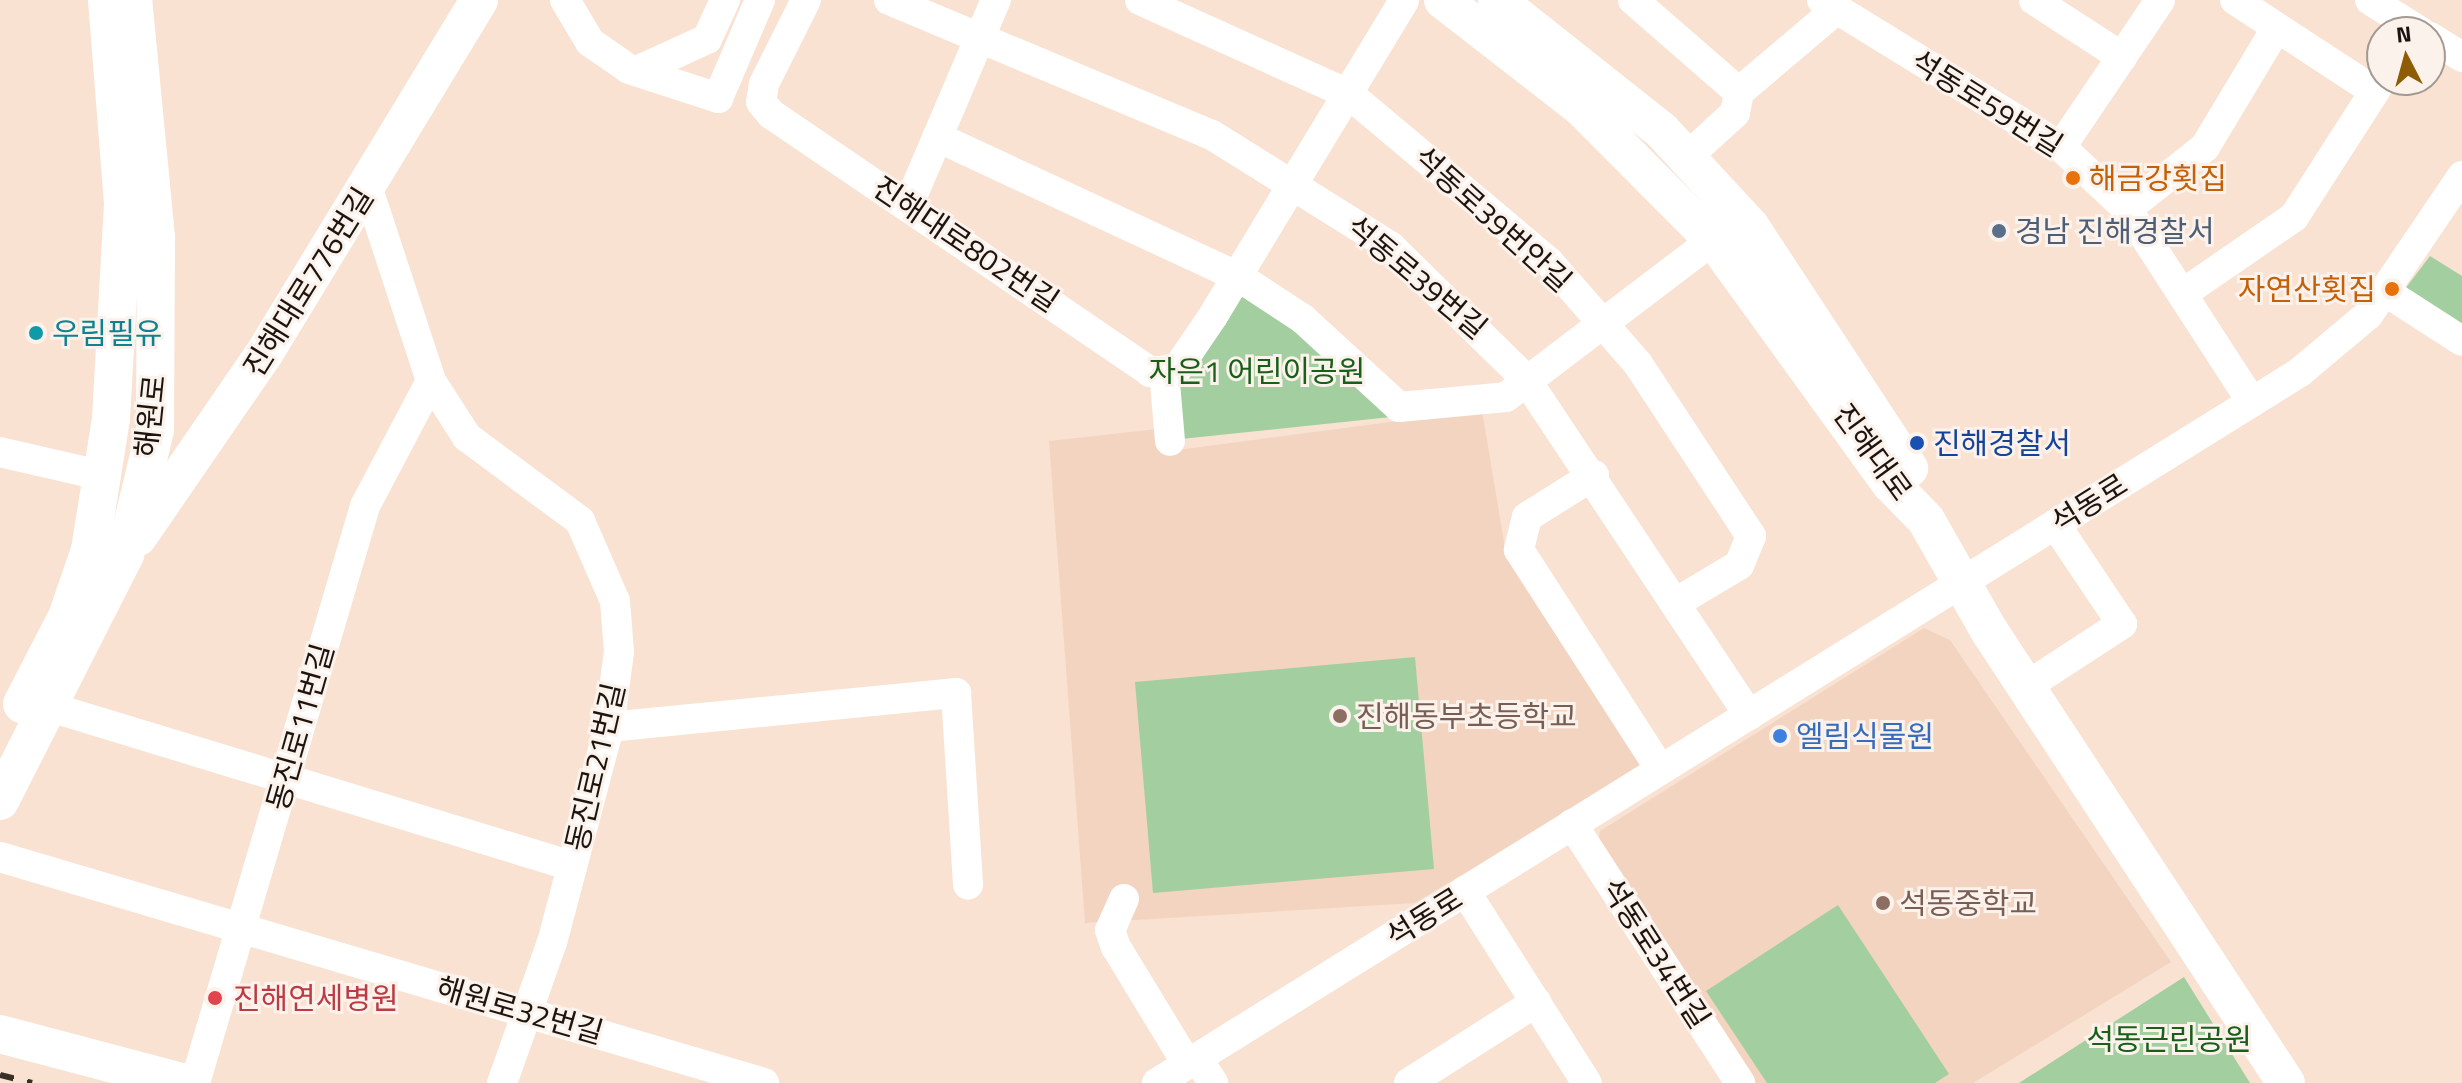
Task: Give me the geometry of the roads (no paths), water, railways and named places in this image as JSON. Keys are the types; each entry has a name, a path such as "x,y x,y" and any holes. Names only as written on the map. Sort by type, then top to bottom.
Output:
{"main road":[{"path":"0,746 67,617 90,550 111,419 123,203 107,0"},
{"name":"해원로","path":"0,801 125,555 155,430 156,237 133,0"},
{"name":"진해대로776번길","path":"125,555 200,447 368,189 479,0"},
{"name":"진해대로","path":"1443,0 1582,108 1713,240 1891,484 1926,520"},
{"name":"진해대로","path":"1520,6 1687,157 1750,226 1849,368 1911,472 1926,520"},
{"path":"155,430 200,447"},
{"path":"1926,520 1990,632 2030,684 2286,1083"},
{"path":"1990,632 2003,677 2262,1083"},
{"path":"0,1034 186,1083"}],"street":[{"path":"565,0 590,42 637,70 718,98 760,0"},
{"path":"637,70 707,39 725,0"},
{"name":"진해대로802번길","path":"806,0 761,102 1150,372 1164,371"},
{"name":"석동로39번길","path":"889,0 1212,135 1391,247 1525,378 1594,475 1749,715"},
{"path":"908,206 996,0"},
{"name":"석동로39번안길","path":"1140,0 1350,95 1485,205 1599,321 1686,430 1751,536 1739,565 1677,602"},
{"path":"1170,441 1164,371 1177,369 1239,277 1404,0"},
{"path":"1633,0 1739,92 1735,113 1687,157"},
{"path":"2034,0 2122,57"},
{"path":"2061,147 2160,0"},
{"path":"2235,0 2276,29 2366,78"},
{"path":"2370,0 2395,16"},
{"name":"석동로59번길","path":"1739,92 1830,5 2061,147 2127,209 2252,402"},
{"path":"2127,209 2205,147 2276,29"},
{"path":"2182,294 2294,217 2371,96"},
{"path":"937,137 1239,277 1303,319 1399,407 1506,397 1525,378 1599,321 1713,240"},
{"name":"석동로","path":"1157,1083 1199,1069 1465,891 2252,402 2341,340 2386,292 2462,176"},
{"name":"동진로21번길","path":"368,189 431,381 467,437 580,521 615,601 619,652 609,727 572,866 528,1011 502,1083"},
{"path":"2386,292 2462,341"},
{"name":"동진로11번길","path":"195,1083 365,506 431,381"},
{"path":"0,452 100,475"},
{"path":"1594,475 1527,517 1519,550 1660,769"},
{"path":"2030,684 2122,624 2055,524"},
{"path":"609,727 956,693 968,885"},
{"path":"50,707 283,783 572,866"},
{"name":"석동로34번길","path":"1572,824 1740,1083"},
{"name":"해원로32번길","path":"0,857 239,931 528,1011 764,1083"},
{"path":"1465,891 1587,1083"},
{"path":"1124,899 1110,930 1116,947 1199,1069"},
{"path":"1409,1083 1441,1074 1536,1002"}],"railway":[{"path":"0,1075 32,1083"}],"place":[{"name":"해금강횟집","path":"2073,178"},
{"name":"경남 진해경찰서","path":"1999,231"},
{"name":"자연산횟집","path":"2392,289"},
{"name":"우림필유","path":"36,333"},
{"name":"진해경찰서","path":"1917,443"},
{"name":"진해동부초등학교","path":"1340,716"},
{"name":"엘림식물원","path":"1780,736"},
{"name":"석동중학교","path":"1883,903"},
{"name":"진해연세병원","path":"215,998"}],"park label":[{"name":"자은1 어린이공원","path":"1257,371"},
{"name":"석동근린공원","path":"2169,1039"}]}
